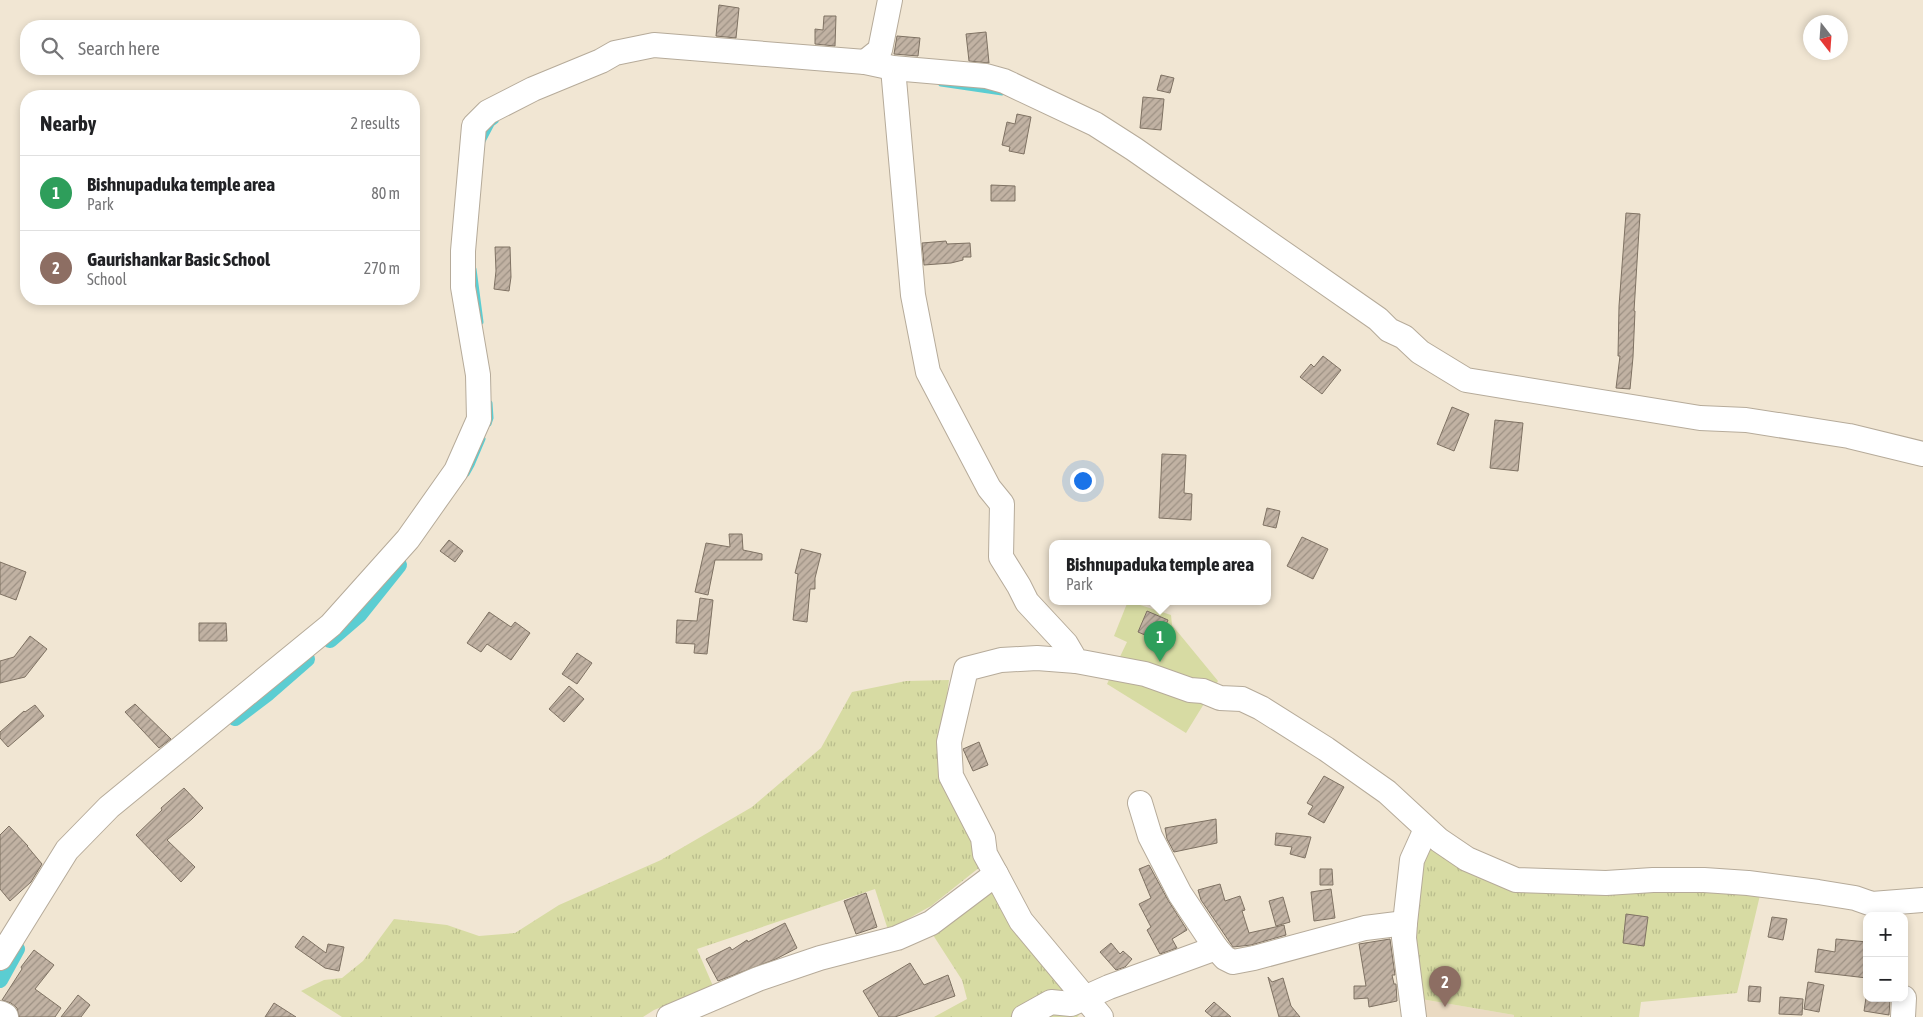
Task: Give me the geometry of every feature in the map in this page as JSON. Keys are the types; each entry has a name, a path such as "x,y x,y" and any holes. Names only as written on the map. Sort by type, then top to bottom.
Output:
{"highway":[{"path":"0,1015 4,1017"}],"street":[{"path":"865,62 880,50 890,0"},
{"path":"0,958 67,850 109,807 331,625 408,539 456,471 479,419 478,376 463,287 463,251 474,126 488,112 533,89 602,61 615,53 654,45 865,62 893,68 986,76 1004,81 1095,124 1134,149 1378,319 1389,330 1404,337 1420,352 1466,380 1700,418 1746,420 1849,436 1923,454"},
{"path":"893,68 913,296 928,372 988,488 1002,504 1001,557 1027,602 1066,644 1076,661"},
{"path":"1101,1017 1084,999 1021,921 985,854 983,838 951,776 948,742 966,669 1001,660 1055,658 1145,674 1190,690 1204,691 1220,698 1242,699 1261,708 1326,749 1387,792 1426,829 1467,860 1516,880 1606,883 1653,880 1704,880 1748,883 1818,892 1855,898 1872,904 1923,900"},
{"path":"1140,803 1150,836 1180,894 1216,948 1225,958 1233,962 1365,928 1404,923"},
{"path":"1414,1017 1404,938 1404,923 1412,860 1426,829"},
{"path":"669,1017 758,978 820,958 897,938 930,924 996,874"},
{"path":"1024,1017 1051,1002 1071,1004 1109,987 1216,948"}],"shaded area":[{"path":"1421,999 1514,1015 1514,1017 1422,1017"}],"green space":[{"path":"1126,605 1140,605 1171,615 1172,625 1218,681 1186,733 1107,684 1127,642 1114,636"},
{"path":"949,680 940,749 980,867 931,906 888,930 875,889 697,949 713,986 654,1010 643,1017 342,1017 301,991 324,980 342,978 363,961 394,919 447,925 479,936 515,933 559,905 661,860 752,807 821,748 852,692 906,681"},
{"path":"1431,846 1483,877 1761,891 1737,993 1641,1002 1639,1017 1514,1017 1514,1015 1421,999 1413,929 1421,860"},
{"path":"990,891 1027,925 1091,1003 1077,1017 934,1017 967,999 962,980 933,935"}],"building":[{"path":"719,5 739,8 736,38 716,36"},
{"path":"824,16 836,16 835,46 815,44 815,29 823,30"},
{"path":"986,32 989,63 969,61 966,34"},
{"path":"897,36 920,38 918,56 894,54"},
{"path":"1161,75 1174,78 1170,93 1157,90"},
{"path":"1143,97 1164,99 1161,130 1140,128"},
{"path":"1017,114 1031,117 1024,154 1009,151 1010,147 1002,145 1007,122 1015,124"},
{"path":"991,185 1015,186 1015,201 991,201"},
{"path":"1626,213 1640,214 1630,389 1616,388 1620,356 1618,356 1619,306"},
{"path":"946,241 947,244 970,243 971,257 963,257 963,260 951,263 924,265 922,243"},
{"path":"495,247 510,247 511,277 509,291 494,289 496,271"},
{"path":"1323,356 1341,370 1322,394 1300,377 1311,364 1314,367"},
{"path":"1452,407 1469,414 1454,451 1437,444"},
{"path":"1495,420 1523,423 1518,471 1490,468"},
{"path":"1162,454 1186,455 1184,493 1192,494 1191,520 1159,518"},
{"path":"1267,508 1280,511 1276,528 1263,525"},
{"path":"729,534 742,534 743,550 762,554 762,560 715,560 708,595 695,592 706,543 730,547"},
{"path":"1302,537 1328,549 1313,579 1287,566"},
{"path":"449,540 463,551 455,562 440,551"},
{"path":"801,549 821,554 815,578 815,589 810,589 807,622 793,620 798,574 795,573"},
{"path":"0,562 26,572 16,600 0,594"},
{"path":"700,598 713,600 707,654 694,653 695,644 676,643 677,620 697,621"},
{"path":"1147,611 1168,620 1159,641 1138,632"},
{"path":"489,612 511,627 515,622 530,633 511,660 487,644 481,652 467,643"},
{"path":"199,623 226,623 227,641 199,641"},
{"path":"30,636 47,649 25,677 0,683 0,661 14,657"},
{"path":"577,653 592,663 577,684 562,674"},
{"path":"569,686 584,699 564,722 549,709"},
{"path":"135,704 171,739 159,748 125,712"},
{"path":"35,705 44,716 8,747 0,738 0,732 24,711"},
{"path":"979,742 988,765 973,771 963,749"},
{"path":"1324,776 1344,787 1324,823 1308,814 1313,806 1307,803"},
{"path":"184,788 203,808 167,840 195,867 181,882 136,835 162,810 161,808"},
{"path":"1216,819 1217,843 1174,852 1167,839 1165,828"},
{"path":"9,826 42,864 31,882 10,901 0,889 0,835"},
{"path":"1276,833 1311,837 1305,858 1290,854 1292,847 1275,845"},
{"path":"1149,865 1187,930 1172,939 1177,948 1160,954 1147,930 1151,927 1139,904 1151,898 1139,869"},
{"path":"1320,869 1332,869 1333,885 1320,885"},
{"path":"1220,884 1225,901 1240,896 1245,910 1242,911 1249,933 1284,925 1286,935 1251,945 1233,947 1201,900 1198,890"},
{"path":"1331,889 1335,918 1314,921 1311,892"},
{"path":"866,893 877,927 856,934 844,901"},
{"path":"1283,897 1290,922 1276,926 1269,901"},
{"path":"1626,914 1648,917 1644,946 1623,943"},
{"path":"1772,917 1787,919 1783,940 1768,937"},
{"path":"785,923 797,948 776,959 718,981 706,959 730,947 732,950 747,940 748,942"},
{"path":"303,936 326,953 328,944 344,947 339,971 325,968 295,947"},
{"path":"1390,939 1395,975 1392,975 1394,984 1396,984 1397,1001 1369,1007 1368,998 1354,999 1354,986 1366,986 1359,944"},
{"path":"1836,939 1863,942 1863,978 1815,972 1818,949 1835,952"},
{"path":"1111,943 1120,954 1123,951 1132,959 1125,967 1116,970 1100,952"},
{"path":"34,950 54,965 35,989 61,1008 55,1017 19,1017 17,1008 11,1003 2,1000 22,969 21,967"},
{"path":"910,963 924,985 948,975 955,996 895,1017 879,1017 863,991"},
{"path":"1268,977 1272,982 1283,978 1291,1006 1300,1017 1279,1017"},
{"path":"1808,982 1824,985 1819,1012 1804,1009"},
{"path":"1749,986 1761,987 1760,1002 1748,1001"},
{"path":"78,995 90,1005 81,1017 61,1017"},
{"path":"1780,997 1803,999 1802,1015 1779,1014"},
{"path":"1214,1002 1231,1017 1212,1017 1205,1011"},
{"path":"1865,1002 1890,1002 1889,1015 1864,1011"},
{"path":"274,1003 296,1017 265,1017"}],"waterway":[{"path":"941,84 1002,93"},
{"path":"482,143 492,124 496,121"},
{"path":"474,269 481,322"},
{"path":"489,424 491,418 490,403"},
{"path":"467,474 483,439"},
{"path":"330,640 359,615 399,565"},
{"path":"235,718 268,693 307,659"},
{"path":"0,980 17,949"}],"place":[{"name":"Bishnupaduka temple area","path":"1160,662"},
{"name":"Gaurishankar Basic School","path":"1445,1007"}]}
